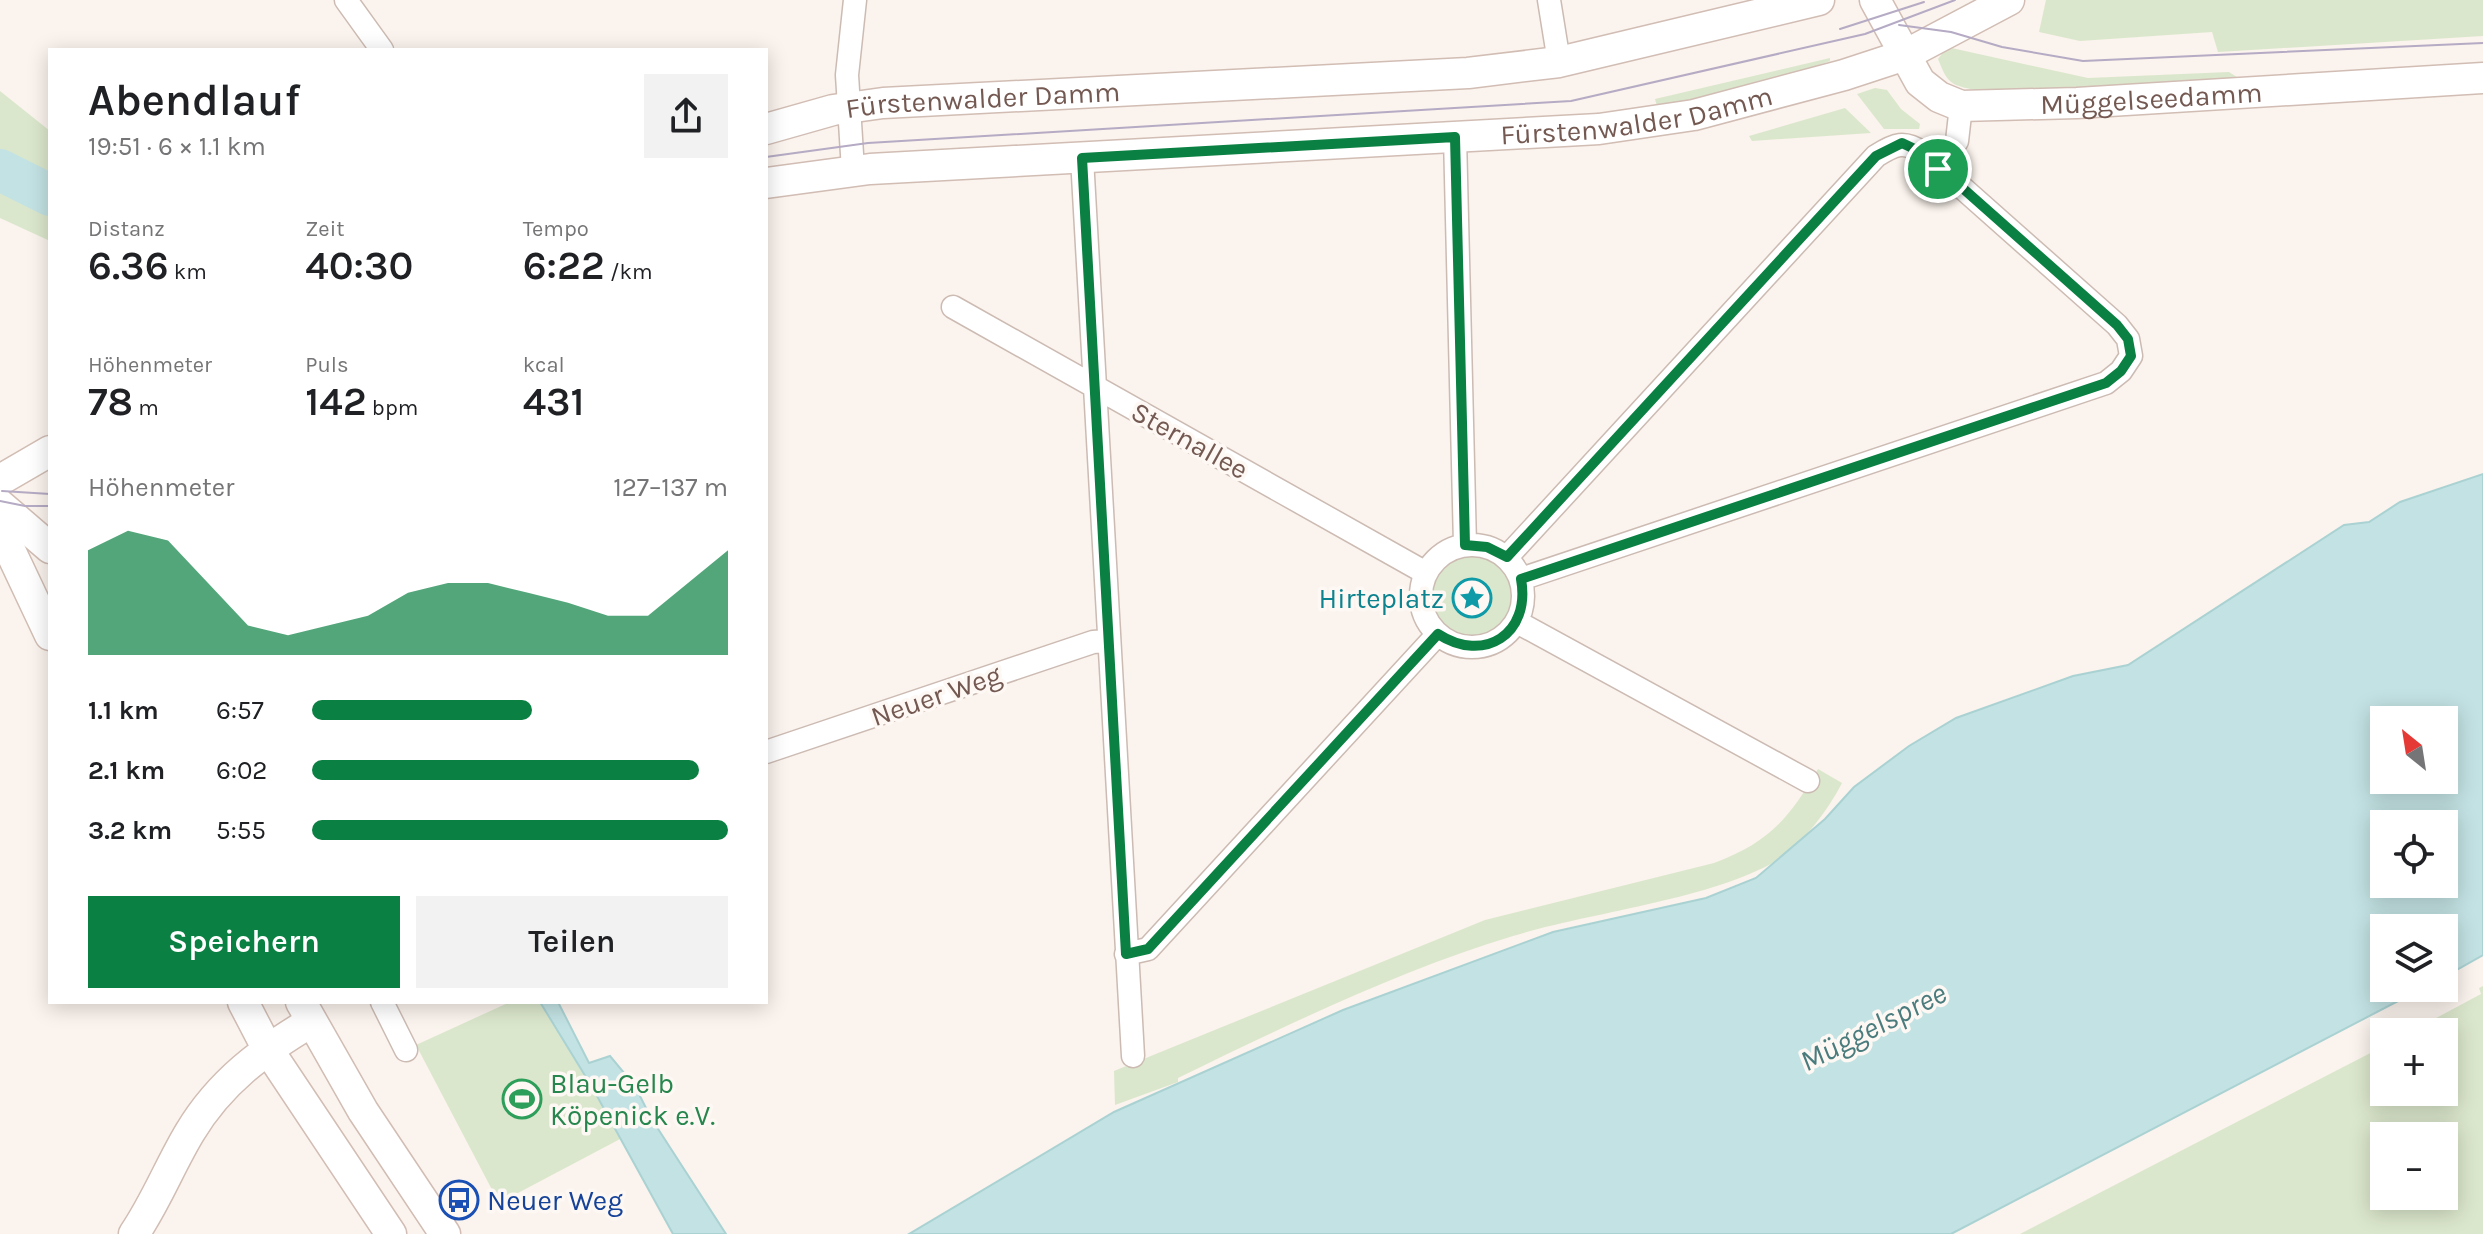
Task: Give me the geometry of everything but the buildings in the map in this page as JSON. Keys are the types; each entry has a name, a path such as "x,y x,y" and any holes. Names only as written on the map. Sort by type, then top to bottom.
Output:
{"main road":[{"name":"Fürstenwalder Damm","path":"768,128 849,107 992,96 1468,73 1559,62 1819,0"},
{"name":"Müggelseedamm","path":"1875,0 1928,91 1961,106 2077,103 2483,78"},
{"name":"Fürstenwalder Damm","path":"768,183 853,170 1599,129 1694,115 1905,55 2009,0"},
{"path":"0,480 48,452"},
{"path":"0,505 48,546"},
{"path":"0,529 48,631"},
{"path":"12,557 48,555"},
{"path":"244,1004 267,1048 391,1234"},
{"path":"134,1234 190,1132 211,1102 226,1083 306,1012 363,1111 445,1234"}],"street":[{"path":"346,0 381,48"},
{"path":"853,170 847,64 855,0"},
{"path":"1549,0 1559,62"},
{"path":"1938,169 1957,141 1961,106"},
{"path":"1455,137 1465,545"},
{"path":"1507,557 1876,156 1892,146 1911,145 2117,325 2128,339 2131,356 2121,371 2106,383 1521,579"},
{"path":"1082,158 1107,641 1133,1056"},
{"name":"Sternallee","path":"953,307 1426,573"},
{"path":"1465,545 1487,547 1507,557 1521,579 1522,608 1517,622 1495,642 1480,647 1465,647 1438,634 1423,612 1421,598 1426,573 1442,554 1465,545"},
{"path":"1517,622 1808,781"},
{"path":"1126,954 1148,949 1438,634"},
{"name":"Neuer Weg","path":"768,751 1093,642 1107,641"},
{"path":"383,1004 406,1050"}],"green space":[{"path":"2046,0 2483,0 2483,36 2218,52 2212,32 2080,41 2039,32"},
{"path":"1947,47 2088,78 2229,72 2243,81 2049,93 1976,90 1954,84 1946,76 1938,59"},
{"path":"1830,58 1830,61 1739,93 1658,110 1655,99"},
{"path":"1875,88 1887,90 1901,109 1920,124 1919,129 1884,129 1857,94"},
{"path":"0,91 48,129 48,240 0,218"},
{"path":"1845,108 1871,133 1752,141 1749,136"},
{"path":"1463,556 1479,556 1500,567 1511,588 1511,604 1500,625 1479,636 1463,636 1449,630 1437,618 1431,604 1431,588 1437,574 1449,562"},
{"path":"1818,769 1842,783 1830,804 1814,826 1786,854 1749,874 1684,896 1544,927 1428,965 1343,1000 1178,1078 1178,1082 1115,1105 1114,1071 1485,920 1714,863 1733,855 1776,827"},
{"path":"2483,986 2483,1234 2020,1234 2370,1053 2370,1106 2458,1106 2458,1018 2436,1018 2481,994 2479,988"},
{"name":"Blau-Gelb Köpenick e.V.","path":"506,1004 541,1004 622,1138 499,1203 416,1045"}],"water":[{"name":"Müggelspree","path":"2483,474 2483,955 2458,969 2458,914 2370,914 2370,1002 2396,1002 1951,1234 909,1234 1114,1112 1343,1010 1553,932 1706,898 1756,878 1825,819 1854,787 1909,746 1956,718 2073,676 2128,665 2344,525 2369,522 2400,502"},
{"path":"541,1004 559,1004 589,1063 610,1056 635,1086 651,1118 726,1234 673,1234 592,1087"}],"waterway":[{"path":"0,170 48,194"}],"tram line":[{"path":"768,157 868,143 1571,101 1865,34 1955,0"},
{"path":"1840,29 1924,2"},
{"path":"1899,25 1951,32 2002,47 2083,61 2483,43"},
{"path":"2,491 48,494"},
{"path":"0,501 48,506"}],"place":[{"name":"Hirteplatz","path":"1472,598"},
{"name":"Blau-Gelb Köpenick e.V.","path":"522,1099"},
{"name":"Neuer Weg","path":"459,1200"}],"route":[{"path":"1455,137 1465,545 1487,547 1507,557 1876,156 1902,143 1923,153 1938,169 2117,325 2128,339 2131,356 2121,371 2106,383 1521,579 1524,594 1522,608 1517,622 1507,634 1480,647 1465,647 1438,634 1148,949 1126,954 1082,158 1455,137"}]}
